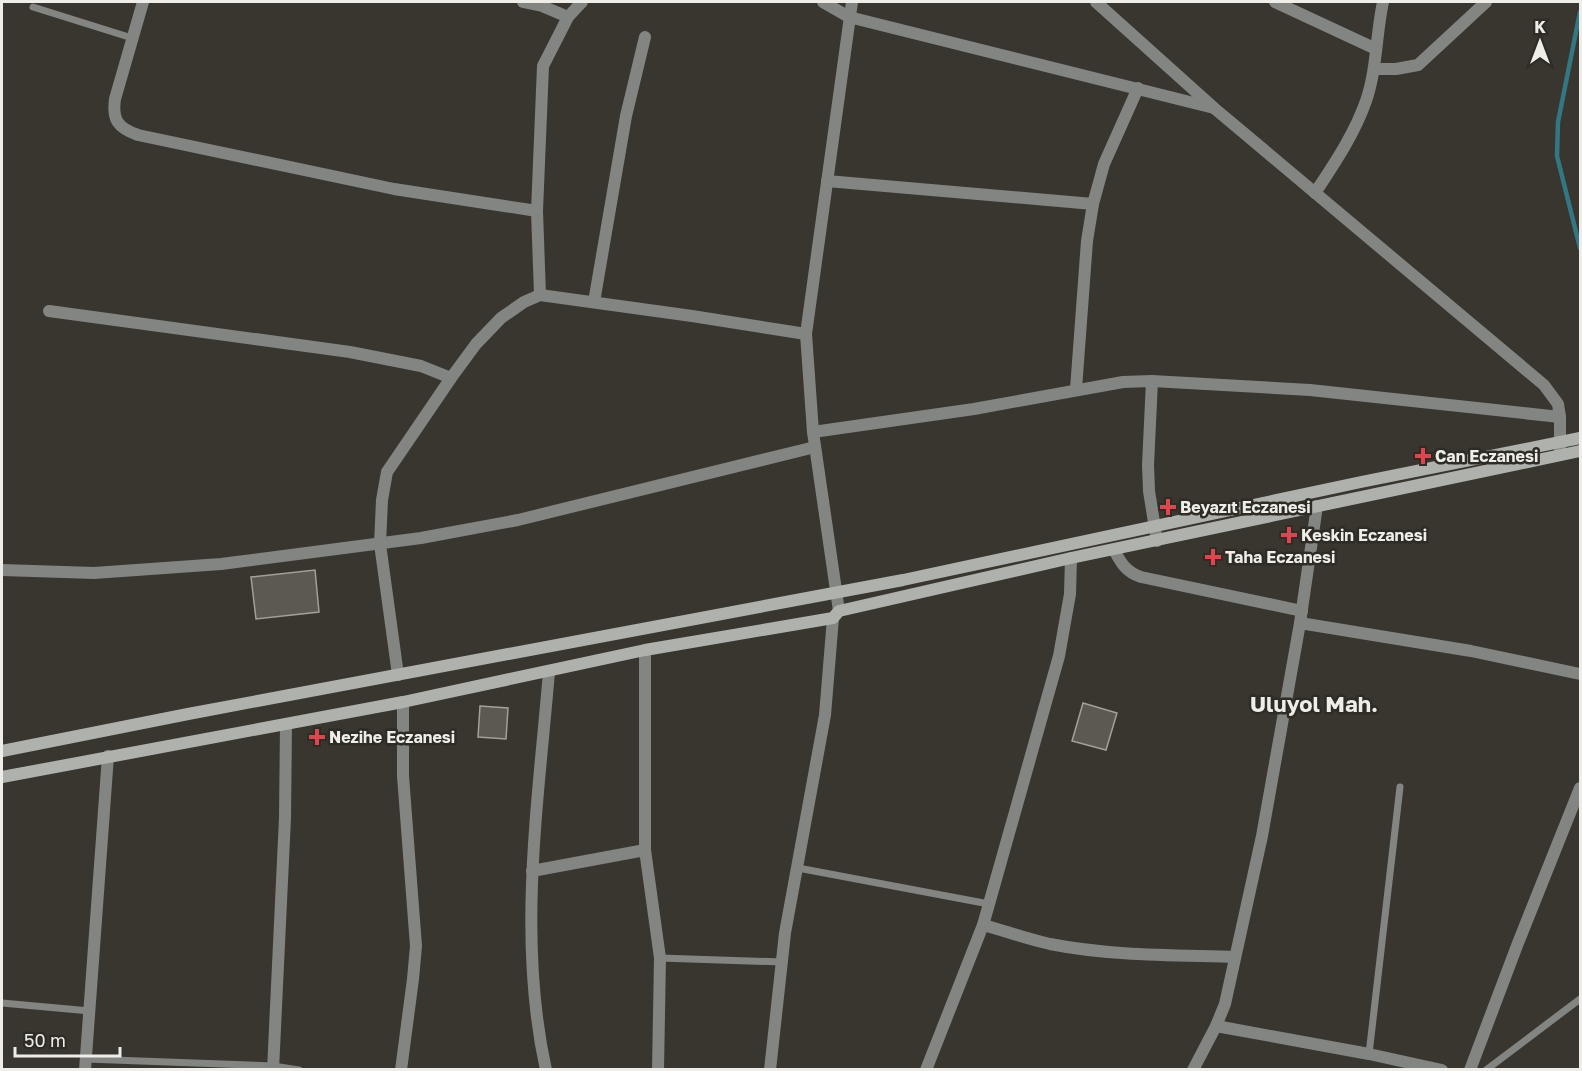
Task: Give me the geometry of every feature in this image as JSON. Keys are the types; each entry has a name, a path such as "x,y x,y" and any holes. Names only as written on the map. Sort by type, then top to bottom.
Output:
{"main road":[{"path":"2,752 835,593 1581,438"},
{"path":"2,777 286,725 549,672 645,650 836,614 1071,558 1581,451"}],"street":[{"path":"143,2 113,110 116,120 125,130 393,189 537,211"},
{"path":"523,2 542,6 568,17"},
{"path":"540,296 537,211 543,66 568,17 582,2"},
{"path":"823,2 849,17 1214,108"},
{"path":"770,1070 785,933 825,715 836,614 813,432 806,334 852,2"},
{"path":"1096,2 1214,108 1544,385 1558,404 1560,455"},
{"path":"1275,2 1376,49"},
{"path":"1315,193 1349,140 1366,100 1374,69 1383,2"},
{"path":"1374,69 1396,69 1418,65 1486,2"},
{"path":"594,302 626,116 645,36"},
{"path":"1076,389 1087,242 1093,204 1104,164 1138,88"},
{"path":"827,181 1093,204"},
{"path":"398,675 380,544 382,500 387,472 476,344 501,318 524,302 540,296 806,334"},
{"path":"49,311 350,352 421,366 451,378"},
{"path":"813,432 974,409 1076,389 1123,382 1152,381 1310,390 1560,417"},
{"path":"1152,381 1148,465 1149,491 1157,541"},
{"path":"2,570 94,573 221,564 380,544 518,520 815,447"},
{"path":"1193,1070 1225,1004 1262,836 1301,617 1317,506"},
{"path":"1114,550 1122,565 1130,573 1140,577 1301,617 1581,674"},
{"path":"926,1070 983,925 989,904 1059,656 1070,594 1071,558"},
{"path":"645,650 645,850 660,958 658,1070"},
{"path":"546,1070 538,1033 534,996 532,871 549,672"},
{"path":"400,1070 416,946 403,776 403,702"},
{"path":"273,1067 285,818 286,725"},
{"path":"86,1064 108,756"},
{"path":"1470,1070 1518,943 1581,788"},
{"path":"532,871 645,850"},
{"path":"983,925 1049,944 1086,949 1134,954 1235,957"},
{"path":"1216,1026 1442,1070"}],"lane":[{"path":"33,7 132,38"},
{"path":"1369,1054 1400,787"},
{"path":"798,868 989,904"},
{"path":"660,958 782,962"},
{"path":"1486,1070 1581,999"},
{"path":"2,1003 90,1011"},
{"path":"86,1064 273,1067 299,1070"}],"building":[{"path":"315,570 319,612 256,619 251,577"},
{"path":"1083,703 1117,713 1106,750 1072,741"},
{"path":"480,706 508,708 506,739 478,737"}],"waterway":[{"path":"1580,12 1558,122 1557,156 1580,248"}],"place":[{"name":"Can Eczanesi","path":"1423,456"},
{"name":"Beyazıt Eczanesi","path":"1168,507"},
{"name":"Keskin Eczanesi","path":"1289,535"},
{"name":"Taha Eczanesi","path":"1213,557"},
{"name":"Nezihe Eczanesi","path":"317,737"}],"district":[{"name":"Uluyol Mah.","path":"1314,703"}]}
